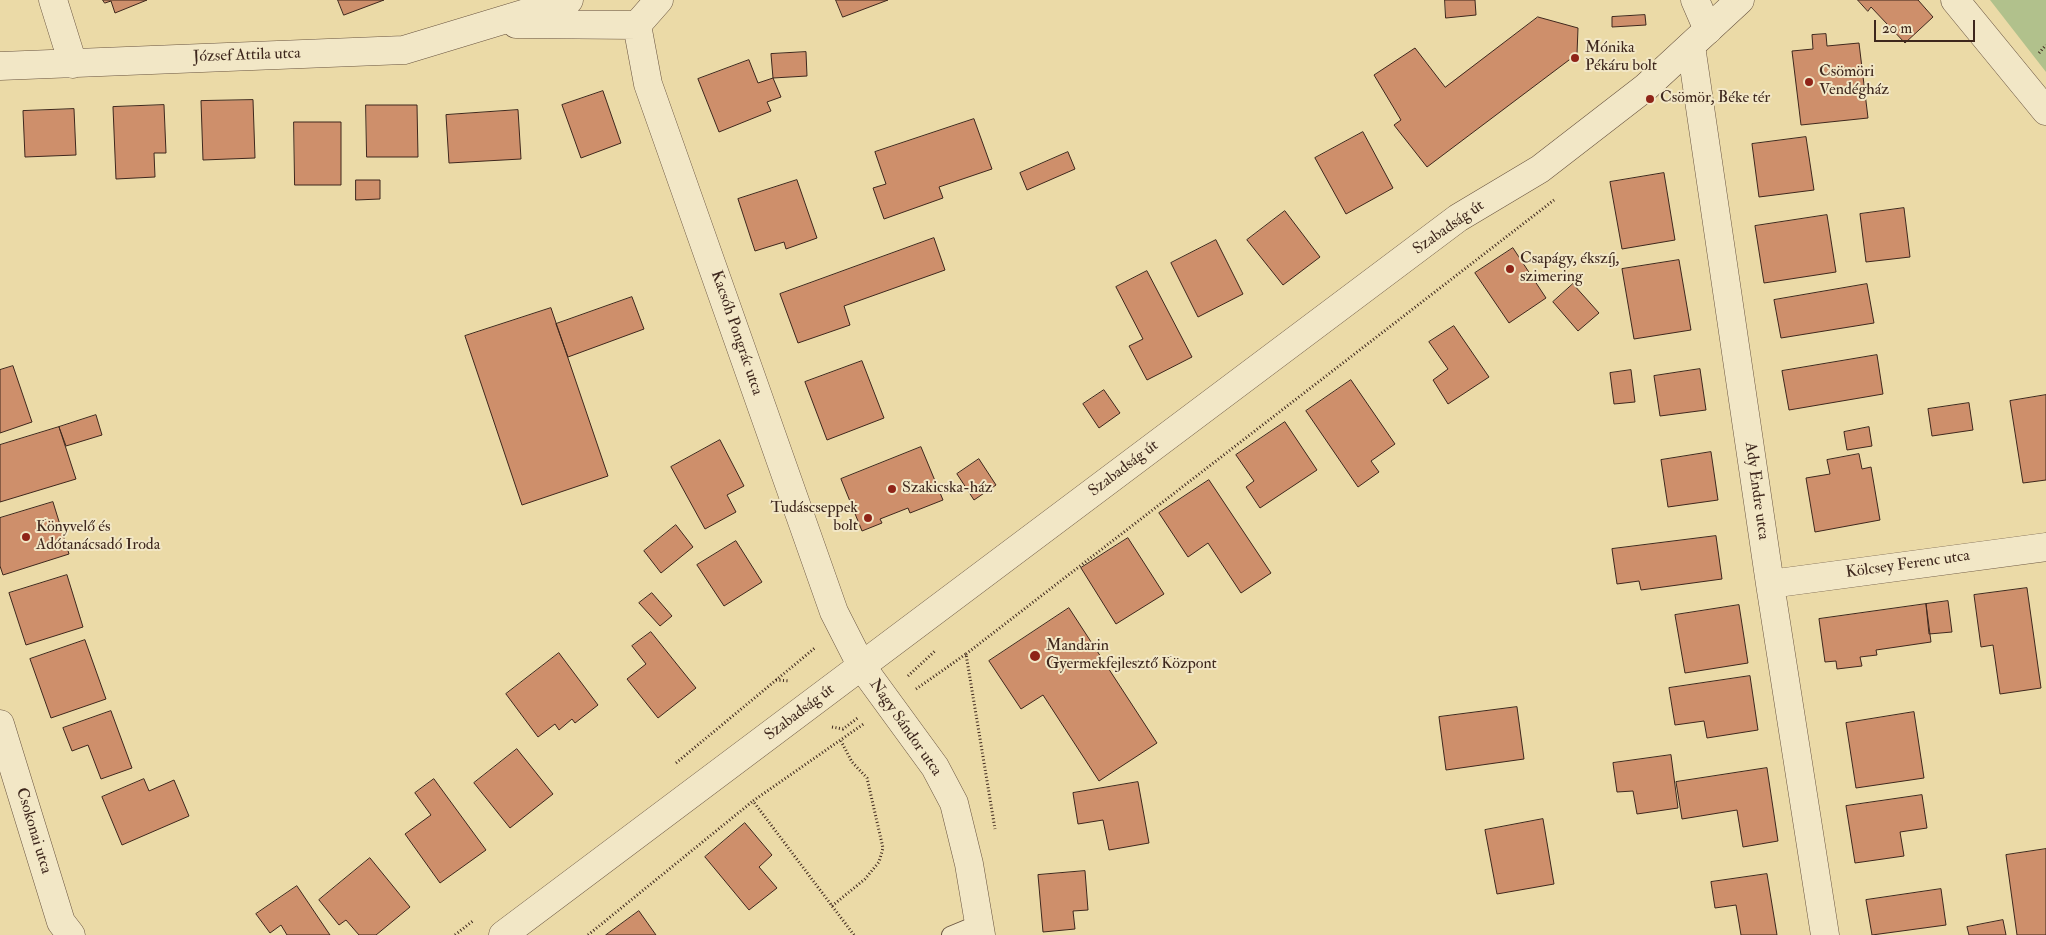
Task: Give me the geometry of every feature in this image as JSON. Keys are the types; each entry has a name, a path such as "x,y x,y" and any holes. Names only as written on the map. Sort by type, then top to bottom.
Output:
{"street":[{"path":"53,0 73,64"},
{"name":"József Attila utca","path":"0,66 404,50 569,0"},
{"path":"637,25 659,0"},
{"name":"Ady Endre utca","path":"1695,0 1770,584 1824,935"},
{"name":"Szabadság út","path":"504,935 1458,218 1540,169 1646,87 1740,0"},
{"path":"1955,0 2046,111"},
{"name":"József Attila utca","path":"490,24 637,25"},
{"name":"Kacsóh Pongrác utca","path":"637,25 648,84 834,612 862,667"},
{"name":"Kölcsey Ferenc utca","path":"1770,584 2046,547"},
{"name":"Nagy Sándor utca","path":"862,667 935,766 954,803 969,864 980,929"},
{"name":"Csokonai utca","path":"0,724 61,922 71,935"}],"lane":[{"path":"950,935 980,929"}],"path":[{"path":"966,654 1555,199"},
{"path":"588,935 753,801 841,742 869,720"},
{"path":"832,906 869,874 879,862 883,848 867,778 852,762 841,742"},
{"path":"753,801 854,935"}],"green space":[{"path":"1990,0 2046,0 2046,72"}],"building":[{"path":"103,0 147,0 115,13 111,1 105,3"},
{"path":"338,0 384,0 344,15"},
{"path":"836,0 888,0 843,17"},
{"path":"1445,0 1475,0 1476,15 1446,18"},
{"path":"1858,0 1918,0 1933,17 1905,43 1871,7 1868,11"},
{"path":"1645,15 1646,25 1612,27 1612,17"},
{"path":"1538,17 1578,28 1577,54 1427,167 1394,125 1401,120 1374,75 1415,48 1445,87"},
{"path":"1826,34 1827,46 1859,43 1868,118 1801,125 1792,51 1813,49 1812,35"},
{"path":"806,52 807,76 773,78 771,54"},
{"path":"749,60 758,83 773,78 781,97 767,102 771,111 719,132 698,79"},
{"path":"603,91 621,143 581,158 562,105"},
{"path":"253,100 255,158 203,160 201,101"},
{"path":"164,105 166,153 154,153 155,177 116,179 113,107"},
{"path":"366,105 417,105 418,157 367,157"},
{"path":"74,109 76,155 25,157 23,111"},
{"path":"518,110 521,159 449,163 446,115"},
{"path":"974,119 992,169 939,187 943,198 884,219 873,188 886,184 875,152"},
{"path":"294,122 341,122 341,185 295,185"},
{"path":"1363,132 1393,188 1346,214 1315,158"},
{"path":"1806,137 1814,190 1759,197 1752,144"},
{"path":"1068,152 1075,169 1027,190 1020,173"},
{"path":"1664,173 1675,240 1622,249 1610,182"},
{"path":"356,180 380,180 380,199 356,200"},
{"path":"797,180 817,238 786,249 784,242 755,251 738,199"},
{"path":"1904,208 1910,257 1866,262 1860,214"},
{"path":"1285,211 1320,257 1283,285 1247,240"},
{"path":"1827,215 1836,272 1764,283 1755,226"},
{"path":"934,238 945,270 844,306 850,325 798,343 780,294"},
{"path":"1216,240 1243,294 1198,317 1171,263"},
{"path":"1513,248 1546,298 1509,323 1475,273"},
{"path":"1679,260 1691,330 1634,339 1622,269"},
{"path":"1147,271 1192,357 1147,380 1129,346 1143,339 1116,287"},
{"path":"1573,284 1599,313 1578,331 1553,302"},
{"path":"1867,284 1874,323 1781,338 1774,300"},
{"path":"632,297 644,329 568,357 556,324"},
{"path":"551,308 608,476 522,505 465,336"},
{"path":"1454,326 1489,377 1448,404 1433,380 1448,369 1429,342"},
{"path":"1877,355 1883,394 1789,410 1782,371"},
{"path":"862,361 884,418 827,440 805,382"},
{"path":"13,366 32,422 0,433 0,370"},
{"path":"1700,369 1706,410 1660,416 1654,376"},
{"path":"1631,370 1635,402 1614,404 1610,373"},
{"path":"1351,380 1395,444 1371,461 1379,472 1358,487 1306,411"},
{"path":"1104,390 1120,413 1099,428 1083,404"},
{"path":"2046,395 2046,480 2023,483 2010,401"},
{"path":"1969,403 1973,430 1932,436 1928,409"},
{"path":"96,415 102,435 66,446 59,427"},
{"path":"1285,422 1317,470 1260,508 1246,487 1254,481 1236,455"},
{"path":"59,427 76,479 0,502 0,445"},
{"path":"1869,427 1872,446 1847,450 1844,432"},
{"path":"720,440 744,486 727,495 736,512 705,529 671,467"},
{"name":"Szakicska-ház","path":"921,447 943,500 910,513 908,508 880,519 882,523 862,531 841,479"},
{"path":"1711,452 1718,500 1668,507 1661,460"},
{"path":"1859,454 1862,469 1871,467 1880,520 1815,532 1806,478 1830,474 1827,460"},
{"path":"979,459 996,485 974,500 957,474"},
{"path":"1209,480 1271,573 1241,593 1208,543 1188,557 1159,513"},
{"path":"53,502 69,554 3,575 0,566 0,518"},
{"path":"676,525 693,547 661,573 644,551"},
{"path":"1716,536 1722,579 1641,590 1639,581 1617,584 1612,549"},
{"path":"1128,538 1164,594 1116,624 1081,568"},
{"path":"736,541 762,582 724,606 697,565"},
{"path":"67,575 83,627 26,645 9,593"},
{"path":"2027,588 2041,688 2000,694 1993,645 1981,647 1974,595"},
{"path":"652,593 672,616 660,626 639,603"},
{"path":"1948,601 1952,632 1929,634 1926,604"},
{"path":"1926,604 1931,642 1876,650 1877,655 1860,657 1862,666 1837,669 1836,661 1825,662 1819,619"},
{"path":"1739,605 1748,663 1685,673 1675,615"},
{"path":"1069,608 1157,743 1099,781 1043,695 1021,709 989,661"},
{"path":"651,632 696,688 658,718 627,679 646,664 632,646"},
{"path":"85,640 106,699 51,718 30,659"},
{"path":"559,653 598,705 575,723 572,719 559,730 555,724 538,737 506,694"},
{"path":"1750,676 1758,730 1707,738 1704,721 1675,725 1669,688"},
{"path":"1517,707 1524,759 1446,770 1439,717"},
{"path":"111,711 132,768 101,779 88,745 72,751 63,728"},
{"path":"1914,712 1924,778 1856,788 1846,723"},
{"path":"517,749 553,794 510,828 474,783"},
{"path":"1671,755 1678,808 1637,814 1633,791 1617,792 1613,763"},
{"path":"1767,768 1778,841 1743,847 1737,810 1682,819 1676,782"},
{"path":"144,779 149,791 174,780 189,816 122,845 102,797"},
{"path":"434,779 486,850 440,883 405,834 431,815 415,793"},
{"path":"1138,782 1149,843 1109,850 1103,820 1078,824 1073,793"},
{"path":"1922,795 1927,828 1900,832 1904,856 1855,863 1846,806"},
{"path":"1543,819 1554,884 1497,894 1485,830"},
{"path":"745,823 772,855 759,867 777,888 749,910 705,857"},
{"path":"2046,849 2046,935 2017,935 2006,855"},
{"path":"370,858 410,907 376,935 359,935 346,920 339,925 319,900"},
{"path":"1085,871 1088,910 1073,911 1075,929 1043,932 1038,875"},
{"path":"1767,874 1777,935 1741,935 1736,905 1715,908 1711,882"},
{"path":"297,886 330,935 287,935 281,925 270,933 256,914"},
{"path":"1941,889 1946,925 1872,935 1866,900"},
{"path":"639,911 656,935 606,935"},
{"path":"2003,920 2006,935 1969,935 1967,927"}],"place":[{"name":"Mónika Pékáru bolt","path":"1575,58"},
{"name":"Csömöri Vendégház","path":"1809,82"},
{"name":"Csömör, Béke tér","path":"1650,99"},
{"name":"Csapágy, ékszíj, szimering","path":"1510,269"},
{"name":"Szakicska-ház","path":"892,489"},
{"name":"Tudáscseppek bolt","path":"868,518"},
{"name":"Könyvelő és Adótanácsadó Iroda","path":"26,537"},
{"name":"Mandarin Gyermekfejlesztő Központ","path":"1035,656"}]}
